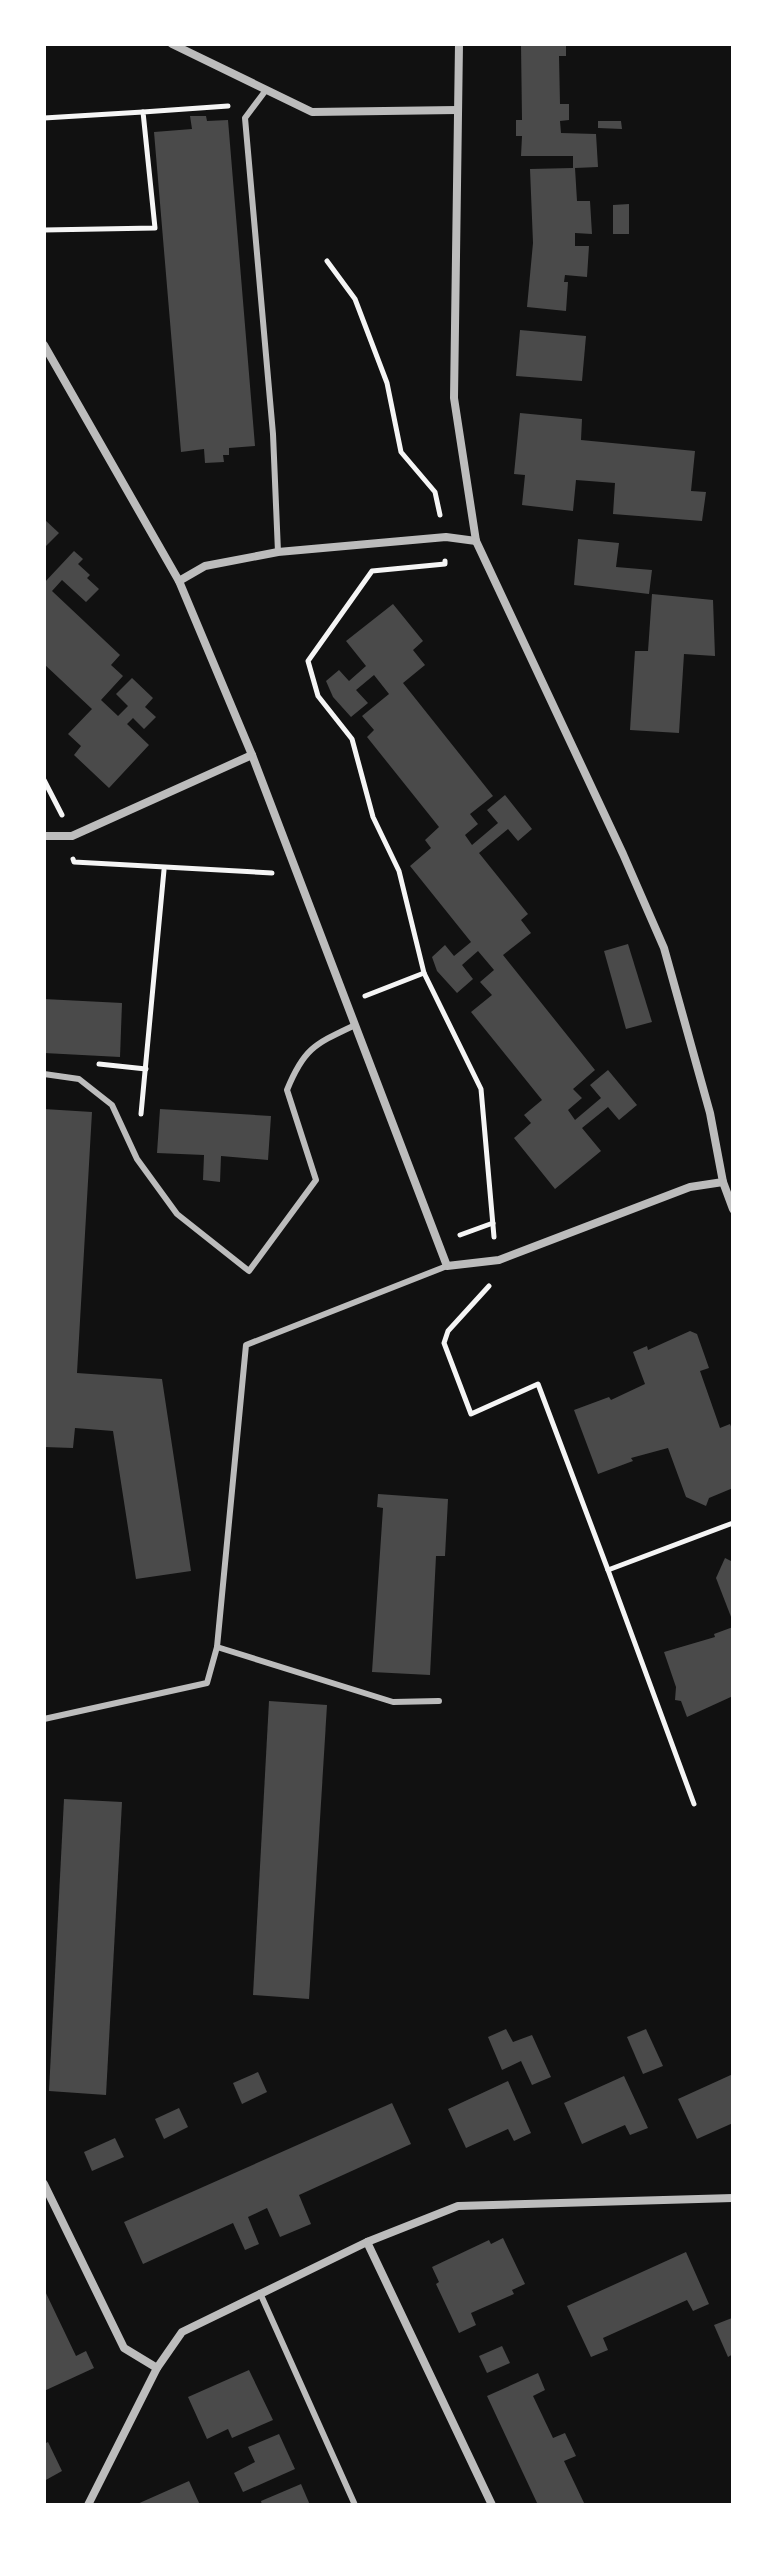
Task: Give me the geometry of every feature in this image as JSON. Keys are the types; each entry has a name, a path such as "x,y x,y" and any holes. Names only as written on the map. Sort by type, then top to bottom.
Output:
{"street":[{"path":"172,44 312,112 457,110"},
{"path":"459,44 454,398 476,541 664,948 710,1113 723,1182 733,1209"},
{"path":"44,345 179,581 252,755 447,1266 499,1260 690,1187 723,1182"},
{"path":"179,581 205,566 278,552 446,537 476,541"},
{"path":"44,836 72,836 252,755"},
{"path":"44,2184 124,2348 157,2368"},
{"path":"88,2505 157,2368 182,2332 367,2242 458,2206 733,2198"},
{"path":"367,2242 492,2505"}],"lane":[{"path":"266,90 245,118 273,434 278,552"},
{"path":"44,1074 79,1079 112,1105 137,1159 177,1214 249,1271 316,1180 287,1090 300,1058 324,1039 355,1025"},
{"path":"44,1719 207,1683 217,1647 246,1345 447,1266"},
{"path":"217,1647 393,1702 439,1701"},
{"path":"260,2293 355,2505"}],"path":[{"path":"44,118 229,106 245,118"},
{"path":"44,230 155,228 143,112"},
{"path":"327,261 355,299 387,383 401,452 435,492 446,537 445,564 372,571 308,661 318,696 352,739 373,817 399,871 424,973 481,1089 493,1223 506,1280 485,1288 448,1331 444,1343 471,1414 538,1384 694,1804"},
{"path":"44,780 72,836 74,862 164,870 273,873 279,887"},
{"path":"137,1159 164,870"},
{"path":"347,1003 424,973"},
{"path":"79,1079 81,1062 146,1069"},
{"path":"438,1243 493,1223"},
{"path":"608,1570 733,1523"}],"building":[{"path":"521,44 566,44 566,56 559,56 560,104 569,104 569,120 560,121 561,133 596,134 598,167 575,168 577,201 590,201 592,234 575,233 575,246 589,246 587,277 565,275 564,282 568,282 566,311 527,307 533,243 530,169 573,168 573,156 521,156 522,136 516,136 516,120 522,120"},
{"path":"190,116 206,116 207,121 228,120 255,446 229,448 229,455 223,455 224,462 205,463 204,449 181,452 154,132 192,129"},
{"path":"598,121 621,121 622,129 598,128"},
{"path":"629,204 629,234 613,234 613,205"},
{"path":"520,330 586,336 582,381 516,376"},
{"path":"520,413 582,419 581,440 695,451 691,491 706,492 702,521 613,514 615,483 576,480 573,511 522,505 525,475 514,474"},
{"path":"44,519 59,533 44,548"},
{"path":"578,539 619,543 616,567 652,570 649,594 574,585"},
{"path":"74,551 83,559 78,564 90,575 87,578 99,589 86,602 62,580 52,591 120,655 111,665 123,676 101,700 118,716 128,706 116,694 132,678 153,698 145,707 156,717 144,729 133,718 127,724 149,745 109,788 74,755 81,746 68,734 92,709 44,664 44,583"},
{"path":"652,594 713,600 715,656 684,654 679,733 630,730 635,651 648,651"},
{"path":"393,604 423,641 413,650 425,665 403,683 493,796 470,814 478,824 465,835 472,845 498,823 487,810 505,795 532,829 518,841 508,829 479,853 528,914 521,920 531,933 503,955 595,1070 573,1089 582,1098 568,1110 575,1120 601,1098 590,1085 608,1070 637,1105 619,1120 608,1107 582,1128 601,1151 555,1189 514,1138 531,1123 524,1115 542,1100 471,1012 492,995 480,982 494,970 478,951 462,965 473,979 457,993 437,971 432,957 445,945 454,956 471,942 410,866 431,848 425,840 439,827 367,737 374,730 362,716 389,694 374,675 356,690 368,703 351,717 333,697 326,681 339,670 349,681 366,666 346,641"},
{"path":"628,944 652,1022 626,1029 604,951"},
{"path":"44,999 122,1003 120,1057 44,1053"},
{"path":"44,1109 92,1112 77,1373 162,1379 191,1571 136,1579 113,1431 75,1428 73,1448 44,1447"},
{"path":"160,1109 271,1116 268,1160 221,1156 220,1182 203,1180 204,1155 157,1153"},
{"path":"690,1331 697,1334 709,1368 700,1371 720,1428 730,1424 733,1432 733,1488 709,1498 706,1506 686,1497 668,1448 631,1458 633,1461 598,1474 574,1410 609,1397 611,1400 645,1384 633,1352 647,1346 648,1350"},
{"path":"378,1494 448,1499 445,1556 436,1556 430,1675 372,1672 383,1508 377,1507"},
{"path":"725,1558 733,1562 733,1622 716,1578"},
{"path":"733,1627 733,1696 687,1717 681,1701 675,1700 676,1687 664,1652 715,1637 714,1634"},
{"path":"269,1701 327,1705 309,1999 253,1995"},
{"path":"64,1799 122,1802 106,2095 49,2091"},
{"path":"506,2029 513,2042 532,2035 551,2077 532,2085 521,2061 502,2070 488,2037"},
{"path":"646,2029 663,2066 643,2074 627,2037"},
{"path":"258,2072 267,2092 242,2104 233,2083"},
{"path":"733,2074 733,2123 697,2139 678,2099"},
{"path":"624,2076 648,2128 630,2135 625,2125 582,2144 564,2103"},
{"path":"508,2081 531,2133 514,2141 508,2129 466,2148 448,2109"},
{"path":"392,2103 411,2144 299,2195 311,2224 280,2237 267,2208 248,2217 259,2244 245,2250 233,2223 143,2264 124,2222"},
{"path":"179,2108 188,2127 164,2139 155,2119"},
{"path":"115,2138 124,2157 92,2171 84,2152"},
{"path":"503,2238 525,2284 512,2290 514,2294 471,2313 476,2325 459,2333 436,2284 439,2282 432,2267 489,2240 491,2244"},
{"path":"686,2252 709,2304 693,2311 687,2300 603,2338 608,2350 591,2357 567,2306"},
{"path":"44,2289 76,2356 86,2351 94,2368 44,2391"},
{"path":"732,2318 733,2354 728,2357 714,2325"},
{"path":"502,2346 510,2363 487,2373 479,2356"},
{"path":"249,2370 273,2420 232,2438 228,2429 207,2439 188,2397"},
{"path":"538,2373 545,2390 533,2396 553,2438 565,2433 576,2456 564,2461 585,2505 538,2505 487,2396"},
{"path":"279,2434 295,2469 243,2492 234,2473 255,2462 248,2447"},
{"path":"48,2442 62,2471 44,2481 44,2444"},
{"path":"189,2481 200,2505 135,2505"},
{"path":"301,2484 310,2505 262,2505 261,2501"}]}
